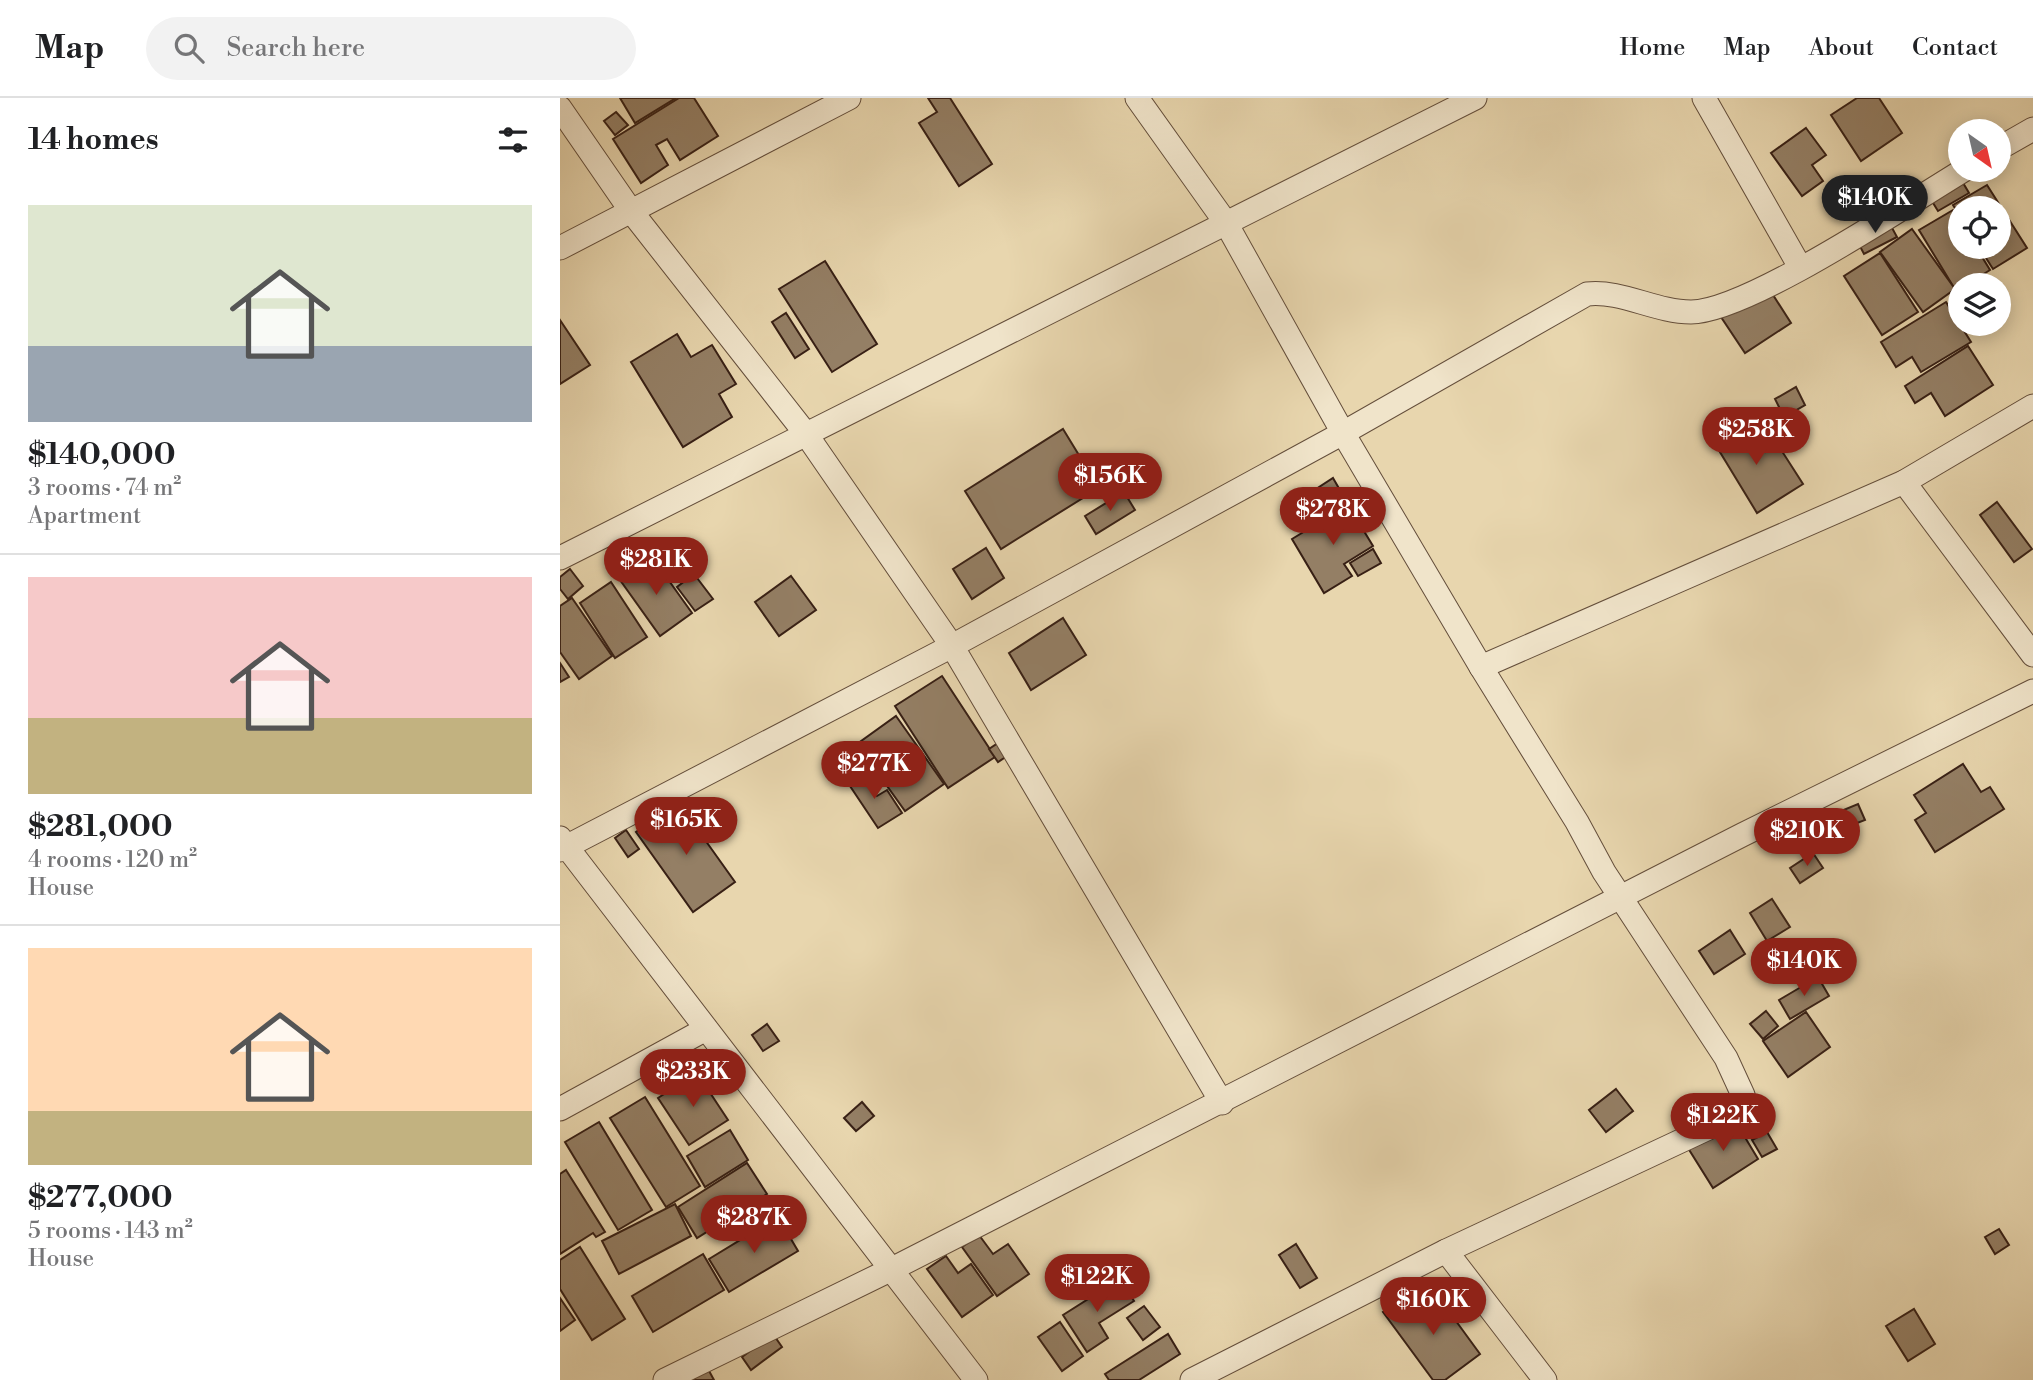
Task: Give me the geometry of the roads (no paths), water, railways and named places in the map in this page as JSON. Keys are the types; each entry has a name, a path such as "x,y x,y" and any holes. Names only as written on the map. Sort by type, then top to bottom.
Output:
{"street":[{"path":"560,248 849,98"},
{"path":"1137,98 1226,223 1343,433 1480,667 1622,897 1726,1058 1743,1096 1717,1124 1446,1251 1192,1380"},
{"path":"560,558 1475,98"},
{"path":"1704,98 1800,267"},
{"path":"560,107 631,211 806,434 952,646 1222,1103"},
{"path":"2011,142 2033,129"},
{"path":"976,1380 562,845 952,646 1343,433 1587,294 1603,292 1653,307 1692,312 1727,305 1800,267 1948,179"},
{"path":"1480,667 1904,482 2033,406"},
{"path":"1904,482 2033,655"},
{"path":"665,1380 1222,1103 1934,738 2033,691"},
{"path":"560,1109 706,1029"},
{"path":"1446,1251 1545,1380"}]}
